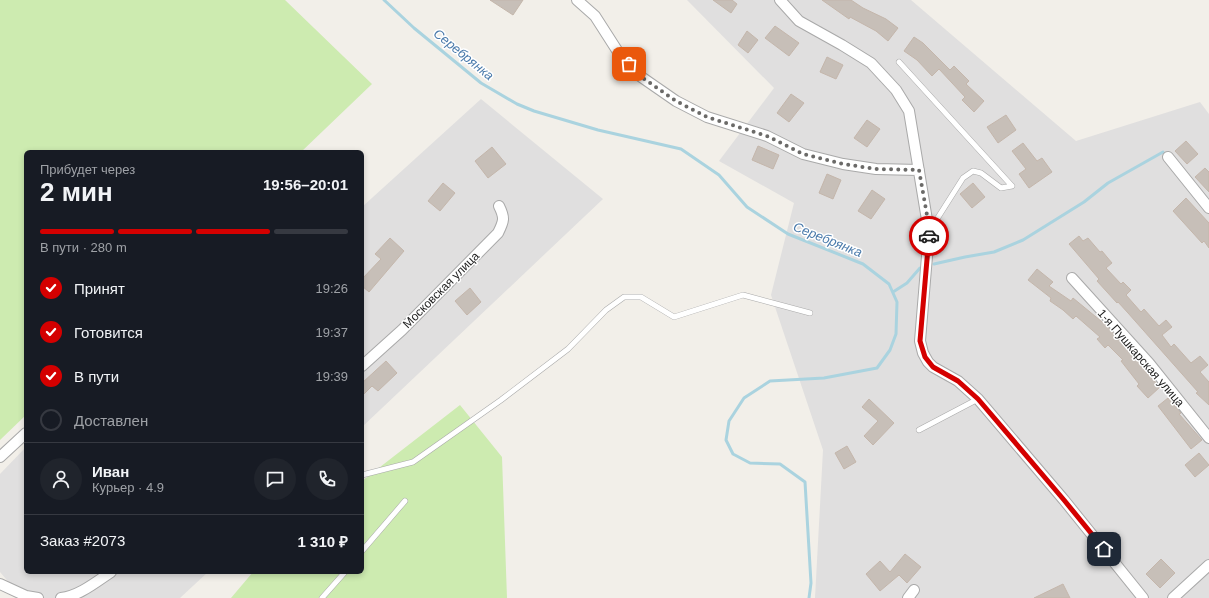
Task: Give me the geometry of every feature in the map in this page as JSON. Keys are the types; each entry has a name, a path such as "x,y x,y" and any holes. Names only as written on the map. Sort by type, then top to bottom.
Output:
{"street":[{"path":"577,0 595,16 620,55 637,74 676,101 707,117 767,136 803,154 843,164 876,169 919,170"},
{"path":"780,0 799,21 871,63 896,90 909,111 930,232 920,341 923,353 928,362 933,367 958,381 978,399 1064,500 1143,598"},
{"path":"1168,157 1209,208"},
{"name":"Московская улица","path":"364,364 402,330 498,233 504,221 499,206"},
{"name":"1-я Пушкарская улица","path":"1072,278 1149,363 1209,438"},
{"path":"0,457 24,435"},
{"path":"1173,598 1209,564"},
{"path":"61,598 66,598 86,588 108,574"},
{"path":"0,584 26,596 38,598"},
{"path":"908,598 914,590"}],"lane":[{"path":"899,62 1012,186 1001,188 981,173 973,171 963,178 930,232"},
{"path":"364,474 413,462 501,400 568,349 606,310 624,297 641,297 674,317 743,295 810,313"},
{"path":"919,430 978,399"},
{"path":"364,549 405,501"},
{"path":"322,598 343,574"}],"shaded area":[{"path":"687,0 911,0 1076,141 1200,102 1209,114 1209,598 815,598 823,450 771,295 794,203 719,161 774,88"},
{"path":"481,99 603,199 364,425 364,205"},
{"path":"24,449 24,574 206,574 180,598 22,598 0,572 0,474"}],"green space":[{"path":"0,0 285,0 372,84 303,150 24,150 24,417 0,440"},
{"path":"460,405 502,457 507,598 231,598 251,574 364,574 364,479"}],"building":[{"path":"490,0 523,0 513,15"},
{"path":"713,0 732,0 737,4 731,13"},
{"path":"822,0 851,0 863,8 886,19 898,28 888,41 876,31 850,17 849,19"},
{"path":"775,26 799,43 789,56 765,38"},
{"path":"747,31 758,40 748,53 738,45"},
{"path":"914,37 923,43 950,70 954,66 969,81 966,84 984,101 974,112 962,100 965,97 939,69 932,76 917,60 904,51"},
{"path":"827,57 843,65 836,79 820,72"},
{"path":"791,94 804,103 789,122 777,113"},
{"path":"1006,115 1016,130 998,143 987,127"},
{"path":"867,120 880,129 867,147 854,138"},
{"path":"1186,141 1198,154 1187,164 1175,151"},
{"path":"1023,143 1037,161 1042,158 1052,172 1029,188 1019,174 1026,169 1012,151"},
{"path":"758,146 779,155 773,169 752,160"},
{"path":"492,147 506,164 488,178 475,161"},
{"path":"1205,168 1209,172 1209,192 1195,177"},
{"path":"827,174 841,180 833,199 819,193"},
{"path":"443,183 455,193 440,211 428,201"},
{"path":"973,183 985,197 972,208 960,194"},
{"path":"872,190 885,199 871,219 858,211"},
{"path":"1186,198 1209,223 1209,248 1204,241 1202,243 1173,211"},
{"path":"1079,236 1083,241 1088,238 1112,263 1106,268 1121,284 1123,282 1131,290 1126,295 1141,312 1144,309 1159,326 1166,320 1172,327 1162,335 1171,347 1174,344 1191,363 1200,356 1208,365 1200,372 1209,382 1209,405 1196,393 1198,392 1118,302 1117,303 1097,281 1099,279 1069,244"},
{"path":"390,238 404,251 369,292 364,288 364,277 381,259 375,254"},
{"path":"1037,269 1053,282 1049,286 1071,301 1073,298 1107,326 1160,387 1148,398 1137,386 1139,384 1121,361 1123,360 1108,345 1105,348 1097,339 1100,337 1076,316 1073,319 1050,301 1051,298 1028,280"},
{"path":"470,288 481,302 467,315 455,301"},
{"path":"386,361 397,373 378,391 372,386 364,394 364,381"},
{"path":"1168,398 1181,413 1179,414 1202,440 1191,449 1158,406"},
{"path":"869,399 894,423 873,445 864,436 878,421 862,407"},
{"path":"847,446 856,462 844,469 835,453"},
{"path":"1199,453 1209,465 1195,477 1185,465"},
{"path":"905,554 921,567 907,583 899,575 880,591 866,574 880,561 890,572"},
{"path":"1161,559 1175,573 1160,588 1146,574"},
{"path":"1063,584 1070,598 1034,598"}],"waterway":[{"name":"Серебрянка","path":"384,0 414,28 481,83 517,104 534,111 598,130 681,149 719,175 747,207 788,234 863,264 889,284 897,302 896,334 890,350 877,368 824,378 770,381 744,398 729,421 726,440 733,454 750,463 780,464 805,482 811,583 809,598"},
{"path":"934,264 994,252 1023,240 1084,202 1108,183 1163,152"},
{"path":"893,292 907,283 920,268"}],"way so far":[{"path":"629,64 637,74 676,101 707,117 767,136 803,154 843,164 876,169 919,170 930,232 929,236"}],"route":[{"path":"929,236 920,341 925,357 933,367 958,381 978,399 1104,549"}]}
